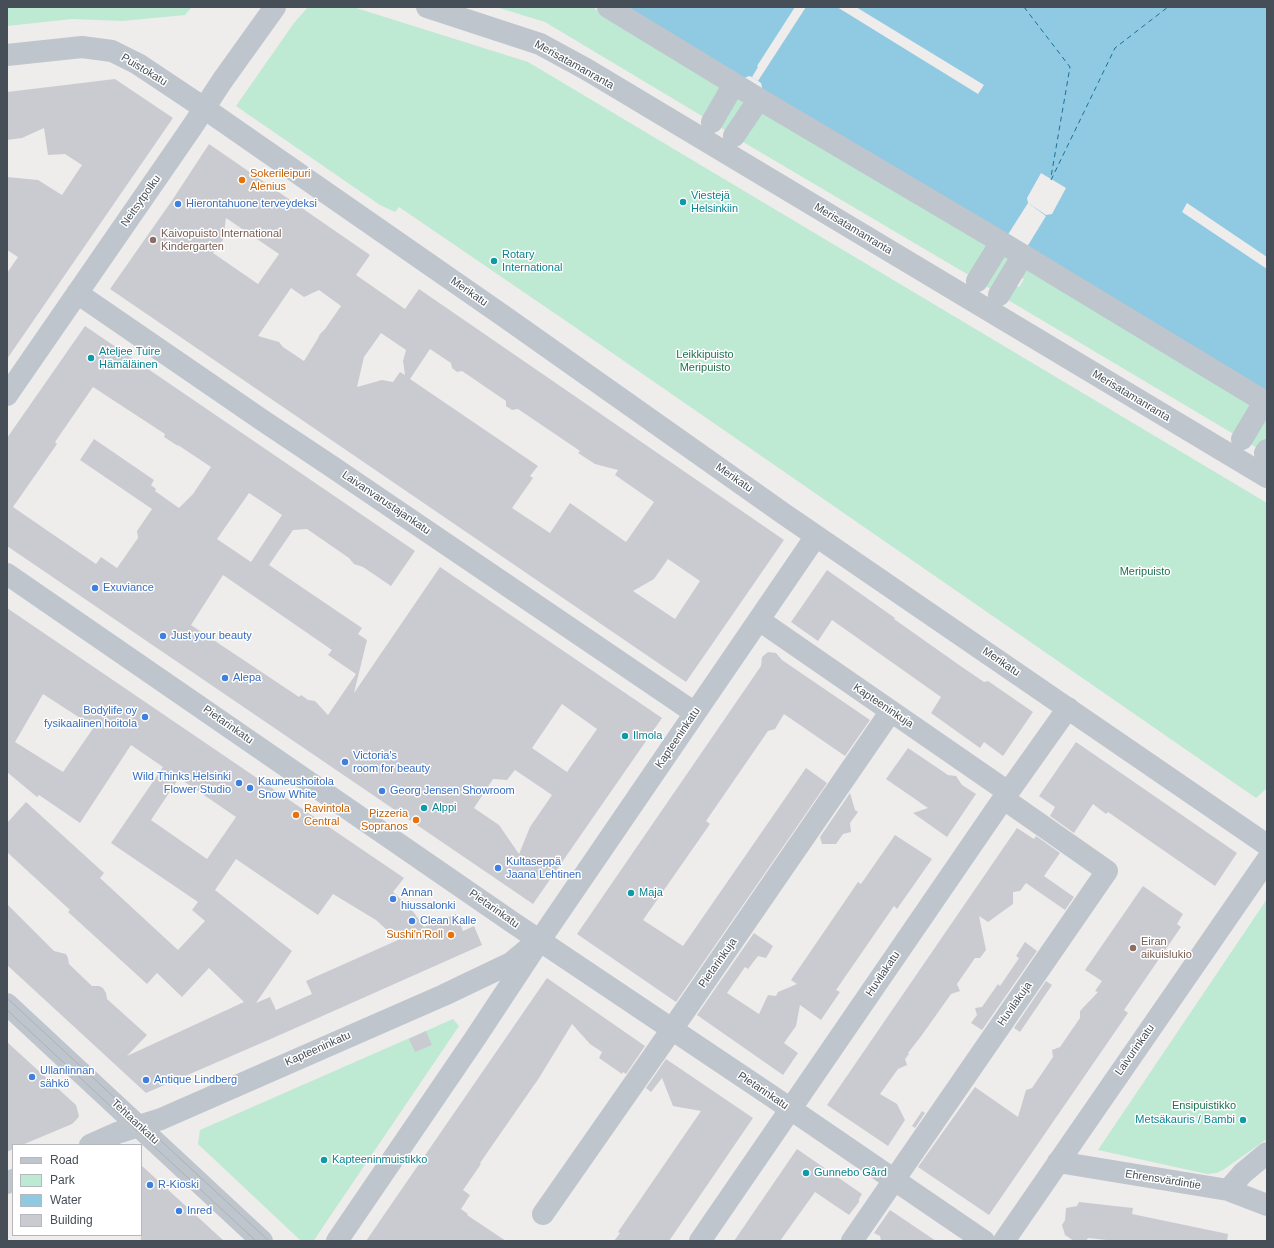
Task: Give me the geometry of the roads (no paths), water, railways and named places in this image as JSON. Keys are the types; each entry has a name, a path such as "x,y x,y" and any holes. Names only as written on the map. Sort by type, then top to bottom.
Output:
{"street":[{"name":"Neitsytpolku","path":"7,395 222,81 275,7"},
{"name":"Merisatamanranta","path":"427,7 540,44 573,62 1267,477"},
{"path":"608,7 1014,246 1266,403 1242,439"},
{"name":"Puistokatu","path":"7,55 82,47 112,51 138,64 204,108"},
{"path":"712,122 749,89"},
{"path":"734,136 749,89"},
{"name":"Merikatu","path":"204,108 816,536 1267,845"},
{"path":"976,280 1014,246"},
{"path":"999,295 1014,246"},
{"name":"Laivanvarustajankatu","path":"77,293 695,713"},
{"name":"Kapteeninkatu","path":"337,1241 540,940 816,536"},
{"name":"Pietarinkatu","path":"7,574 540,940 984,1241"},
{"name":"Kapteeninkuja","path":"759,620 891,712 1006,795"},
{"name":"Huvilakatu","path":"700,1241 1006,795 1068,708"},
{"name":"Pietarinkuja","path":"543,1214 891,712"},
{"name":"Huvilakuja","path":"852,1241 1107,871 1006,795"},
{"name":"Laivurinkatu","path":"1004,1241 1267,860"},
{"name":"Kapteeninkatu","path":"92,1144 117,1133 161,1119 444,995 511,963 540,940"},
{"name":"Tehtaankatu","path":"7,1004 262,1241"},
{"path":"1228,1190 1244,1173 1267,1153"},
{"name":"Ehrensvärdintie","path":"1058,1162 1228,1190 1267,1205"}],"water":[{"path":"623,7 1267,7 1267,392 1027,247 1046,216 1028,203 1007,236 763,91 761,83 752,77 749,76 742,79"}],"tram line":[{"path":"7,998 269,1241"},
{"path":"7,1010 256,1241"}],"place":[{"name":"Sokerileipuri Alenius","path":"242,180"},
{"name":"Viestejä Helsinkiin","path":"683,202"},
{"name":"Hierontahuone terveydeksi","path":"178,204"},
{"name":"Kaivopuisto International Kindergarten","path":"153,240"},
{"name":"Rotary International","path":"494,261"},
{"name":"Ateljee Tuire Hämäläinen","path":"91,358"},
{"name":"Exuviance","path":"95,588"},
{"name":"Just your beauty","path":"163,636"},
{"name":"Alepa","path":"225,678"},
{"name":"Bodylife oy fysikaalinen hoitola","path":"145,717"},
{"name":"Ilmola","path":"625,736"},
{"name":"Victoria's room for beauty","path":"345,762"},
{"name":"Wild Thinks Helsinki Flower Studio","path":"239,783"},
{"name":"Kauneushoitola Snow White","path":"250,788"},
{"name":"Georg Jensen Showroom","path":"382,791"},
{"name":"Alppi","path":"424,808"},
{"name":"Ravintola Central","path":"296,815"},
{"name":"Pizzeria Sopranos","path":"416,820"},
{"name":"Kultaseppä Jaana Lehtinen","path":"498,868"},
{"name":"Maja","path":"631,893"},
{"name":"Annan hiussalonki","path":"393,899"},
{"name":"Clean Kalle","path":"412,921"},
{"name":"Sushi'n'Roll","path":"451,935"},
{"name":"Eiran aikuislukio","path":"1133,948"},
{"name":"Ullanlinnan sähkö","path":"32,1077"},
{"name":"Antique Lindberg","path":"146,1080"},
{"name":"Metsäkauris / Bambi","path":"1243,1120"},
{"name":"Kapteeninmuistikko","path":"324,1160"},
{"name":"Gunnebo Gård","path":"806,1173"},
{"name":"R-Kioski","path":"150,1185"},
{"name":"Inred","path":"179,1211"}],"park label":[{"name":"Leikkipuisto Meripuisto","path":"705,361"},
{"name":"Meripuisto","path":"1145,572"},
{"name":"Ensipuistikko","path":"1204,1106"}]}
